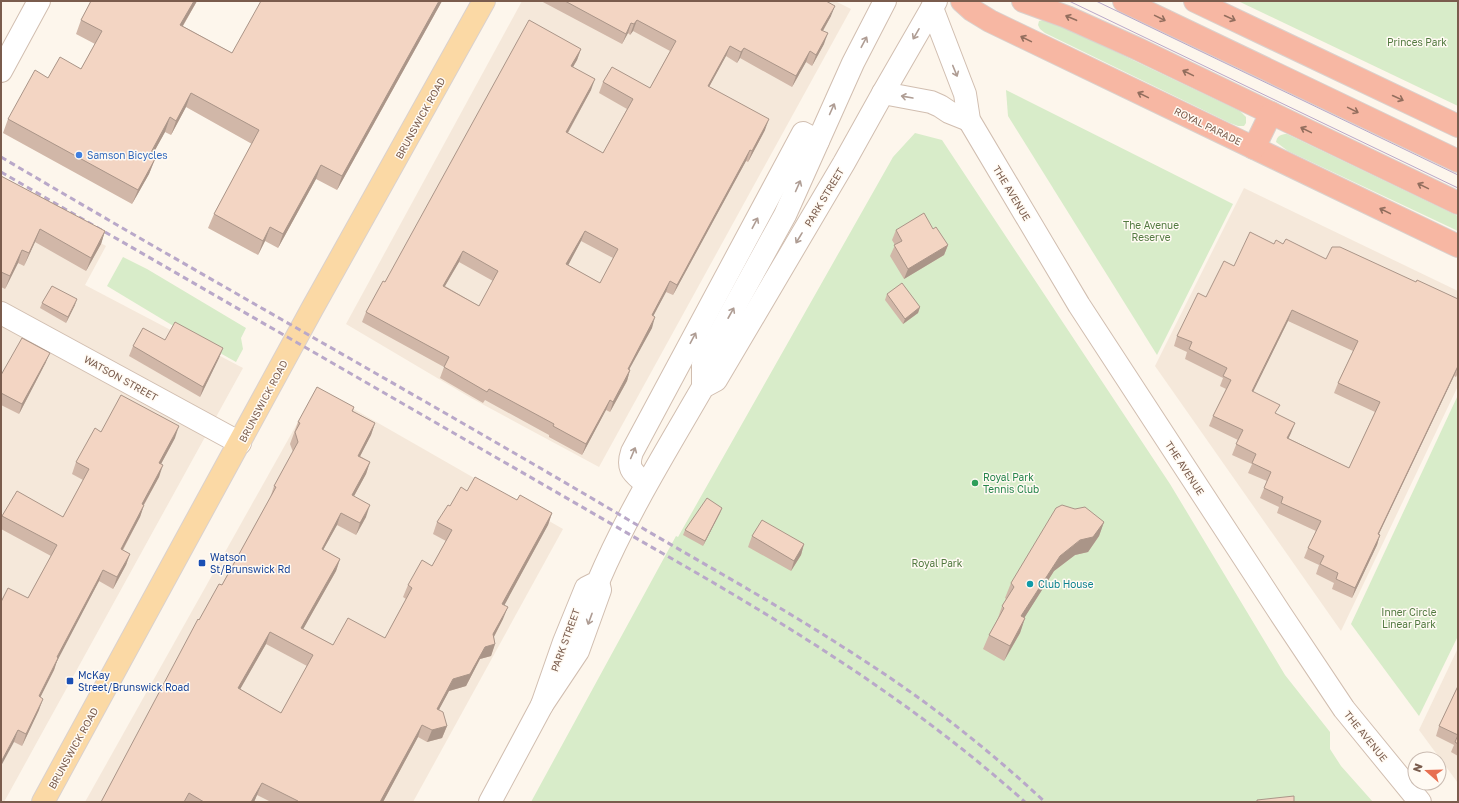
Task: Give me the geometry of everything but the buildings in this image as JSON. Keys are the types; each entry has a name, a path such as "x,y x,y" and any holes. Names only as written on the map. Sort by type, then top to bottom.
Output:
{"highway":[{"name":"ROYAL PARADE","path":"962,1 990,22 1458,246"},
{"path":"1023,1 1081,23 1458,203"},
{"path":"1124,1 1458,161"},
{"path":"1195,1 1458,126"},
{"path":"1288,80 1302,52"},
{"path":"1254,148 1272,113"}],"main road":[{"name":"BRUNSWICK ROAD","path":"43,802 312,310 484,1"}],"street":[{"path":"1,71 39,1"},
{"path":"703,387 703,364 785,215 852,63 885,1"},
{"name":"PARK STREET","path":"490,802 542,705 562,648 586,588 598,582 610,554 646,484 703,387 716,380 844,163 934,5"},
{"name":"THE AVENUE","path":"934,5 965,94 969,120 1079,305 1272,602 1344,708 1416,797"},
{"path":"883,93 931,102 949,112 969,120"},
{"path":"646,484 630,468 632,452 803,133 818,141"},
{"name":"WATSON STREET","path":"1,313 240,443"}],"shaded area":[{"path":"522,1 835,1 851,9 599,467 471,398 346,324"},
{"path":"1244,188 1458,291 1458,386 1341,631 1155,366"},
{"path":"1,190 106,246 85,285 243,368 4,802 1,802"},
{"path":"317,388 563,529 413,802 85,802"},
{"path":"1458,648 1458,783 1447,768 1447,751 1434,751 1419,730"}],"green space":[{"name":"Princes Park","path":"1238,1 1458,1 1458,106"},
{"path":"1039,21 1051,21 1240,111 1246,117 1246,123 1244,126 1238,126 1230,123 1045,33 1038,25"},
{"name":"The Avenue Reserve","path":"1006,90 1233,204 1157,355 1008,116"},
{"name":"Royal Park","path":"915,133 942,140 1170,484 1285,675 1330,732 1330,749 1341,766 1373,802 531,802 676,536 678,537 893,157"},
{"path":"1283,134 1287,134 1458,216 1458,231 1288,151 1276,142 1277,138"},
{"path":"123,257 147,269 246,328 241,338 243,349 236,362 107,286"},
{"name":"Inner Circle Linear Park","path":"1458,395 1458,636 1419,716 1351,624"}],"tram line":[{"path":"1069,1 1458,188"},
{"path":"1096,1 1458,175"}],"railway":[{"path":"1,157 549,473 802,622 885,674 933,708 979,744 1045,802"},
{"path":"1,172 707,579 791,629 912,711 988,770 1025,802"}],"place":[{"name":"Samson Bicycles","path":"79,155"},
{"name":"Royal Park Tennis Club","path":"975,483"},
{"name":"Watson St/Brunswick Rd","path":"202,563"},
{"name":"Club House","path":"1030,584"},
{"name":"McKay Street/Brunswick Road","path":"70,681"}]}
